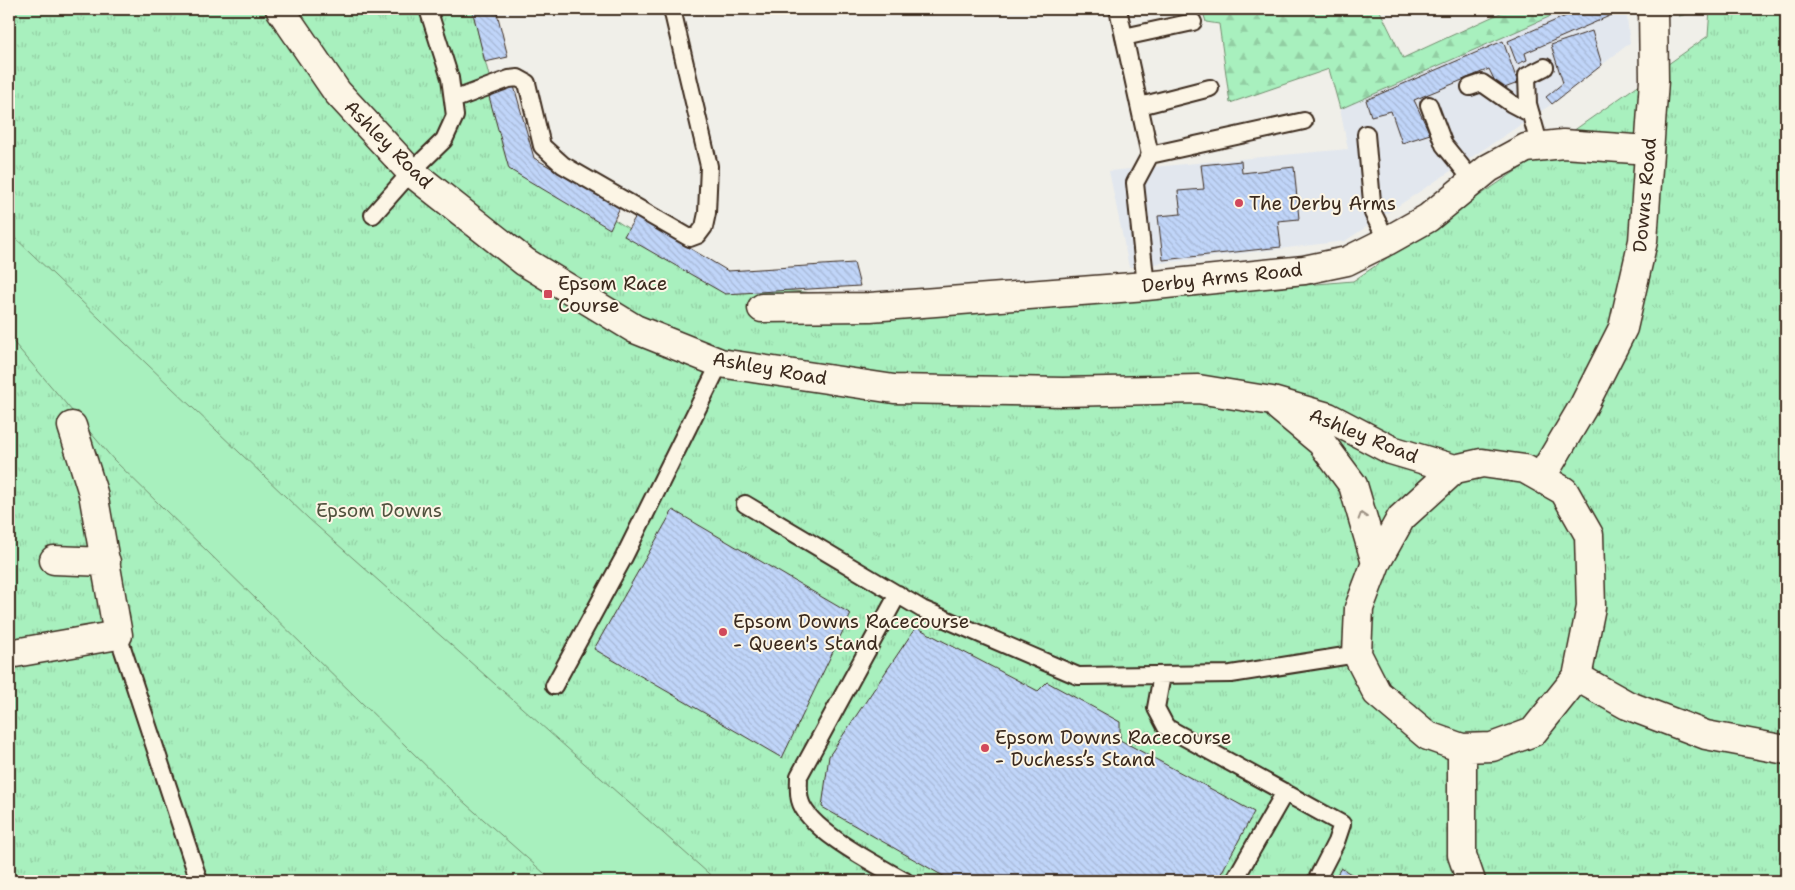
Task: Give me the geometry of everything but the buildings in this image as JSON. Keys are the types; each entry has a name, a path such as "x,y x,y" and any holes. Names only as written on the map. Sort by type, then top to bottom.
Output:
{"main road":[{"name":"Ashley Road","path":"280,9 337,92 411,172 525,262 635,329 720,363 894,389 1063,392 1198,389 1272,401 1328,417 1391,450 1455,469"},
{"name":"Downs Road","path":"1541,478 1583,407 1623,328 1643,241 1654,80 1653,9"},
{"name":"Derby Arms Road","path":"762,308 870,307 1146,286 1304,270 1347,261 1387,241 1428,218 1490,168 1526,148 1562,144 1648,150"},
{"name":"Ashley Road","path":"1272,401 1321,442 1352,485 1376,563"},
{"path":"9,654 118,635 93,494 72,426"},
{"path":"1482,463 1525,469 1564,491 1589,535 1591,607 1577,677 1533,732 1492,747 1462,748 1428,736 1376,693 1357,654 1359,608 1376,563 1401,518 1455,469 1482,463"},
{"path":"54,560 106,562"},
{"path":"1577,677 1627,706 1706,735 1786,750"},
{"path":"1462,748 1462,855 1471,881"}],"lane":[{"path":"373,214 411,172 444,140 455,116 450,78 428,9"},
{"path":"453,100 509,80 518,78 527,83 542,146 549,153 563,165 690,238 698,234 704,227 707,213 709,166 672,9"},
{"path":"1118,9 1150,155 1135,183 1146,286"},
{"path":"1124,37 1193,22"},
{"path":"1540,147 1528,104 1527,76 1545,67"},
{"path":"1470,87 1482,83 1512,104 1531,114"},
{"path":"1140,106 1210,88"},
{"path":"1429,106 1444,145 1473,182"},
{"path":"1150,155 1304,121"},
{"path":"1366,134 1372,213 1387,241"},
{"path":"554,686 624,557 720,363"},
{"path":"745,504 922,609 1078,676 1231,674 1357,654"},
{"path":"898,594 799,776 800,800 809,818 828,835 906,881"},
{"path":"118,635 199,881"},
{"path":"1162,675 1156,708 1166,727 1342,824 1336,842 1316,881"},
{"path":"1234,881 1285,792"}],"shaded area":[{"path":"1567,9 1626,9 1630,43 1552,104 1345,241 1129,267 1109,171 1348,149 1340,109"}],"green space":[{"name":"Epsom Downs","path":"9,9 472,9 508,151 713,283 993,311 1353,281 1519,169 1708,36 1710,9 1786,9 1786,881 9,881"},
{"path":"1202,9 1379,9 1403,58 1509,9 1567,9 1340,109 1329,69 1230,103 1219,24 1206,22"},
{"path":"1679,9 1708,9 1679,16"},
{"name":"Epsom Downs","path":"9,232 309,519 717,881 553,881 458,797 113,459 9,337"}],"place":[{"name":"The Derby Arms","path":"1239,203"},
{"name":"Epsom Race Course","path":"548,294"},
{"name":"Epsom Downs Racecourse - Queen's Stand","path":"723,632"},
{"name":"Epsom Downs Racecourse - Duchess’s Stand","path":"985,748"}]}
